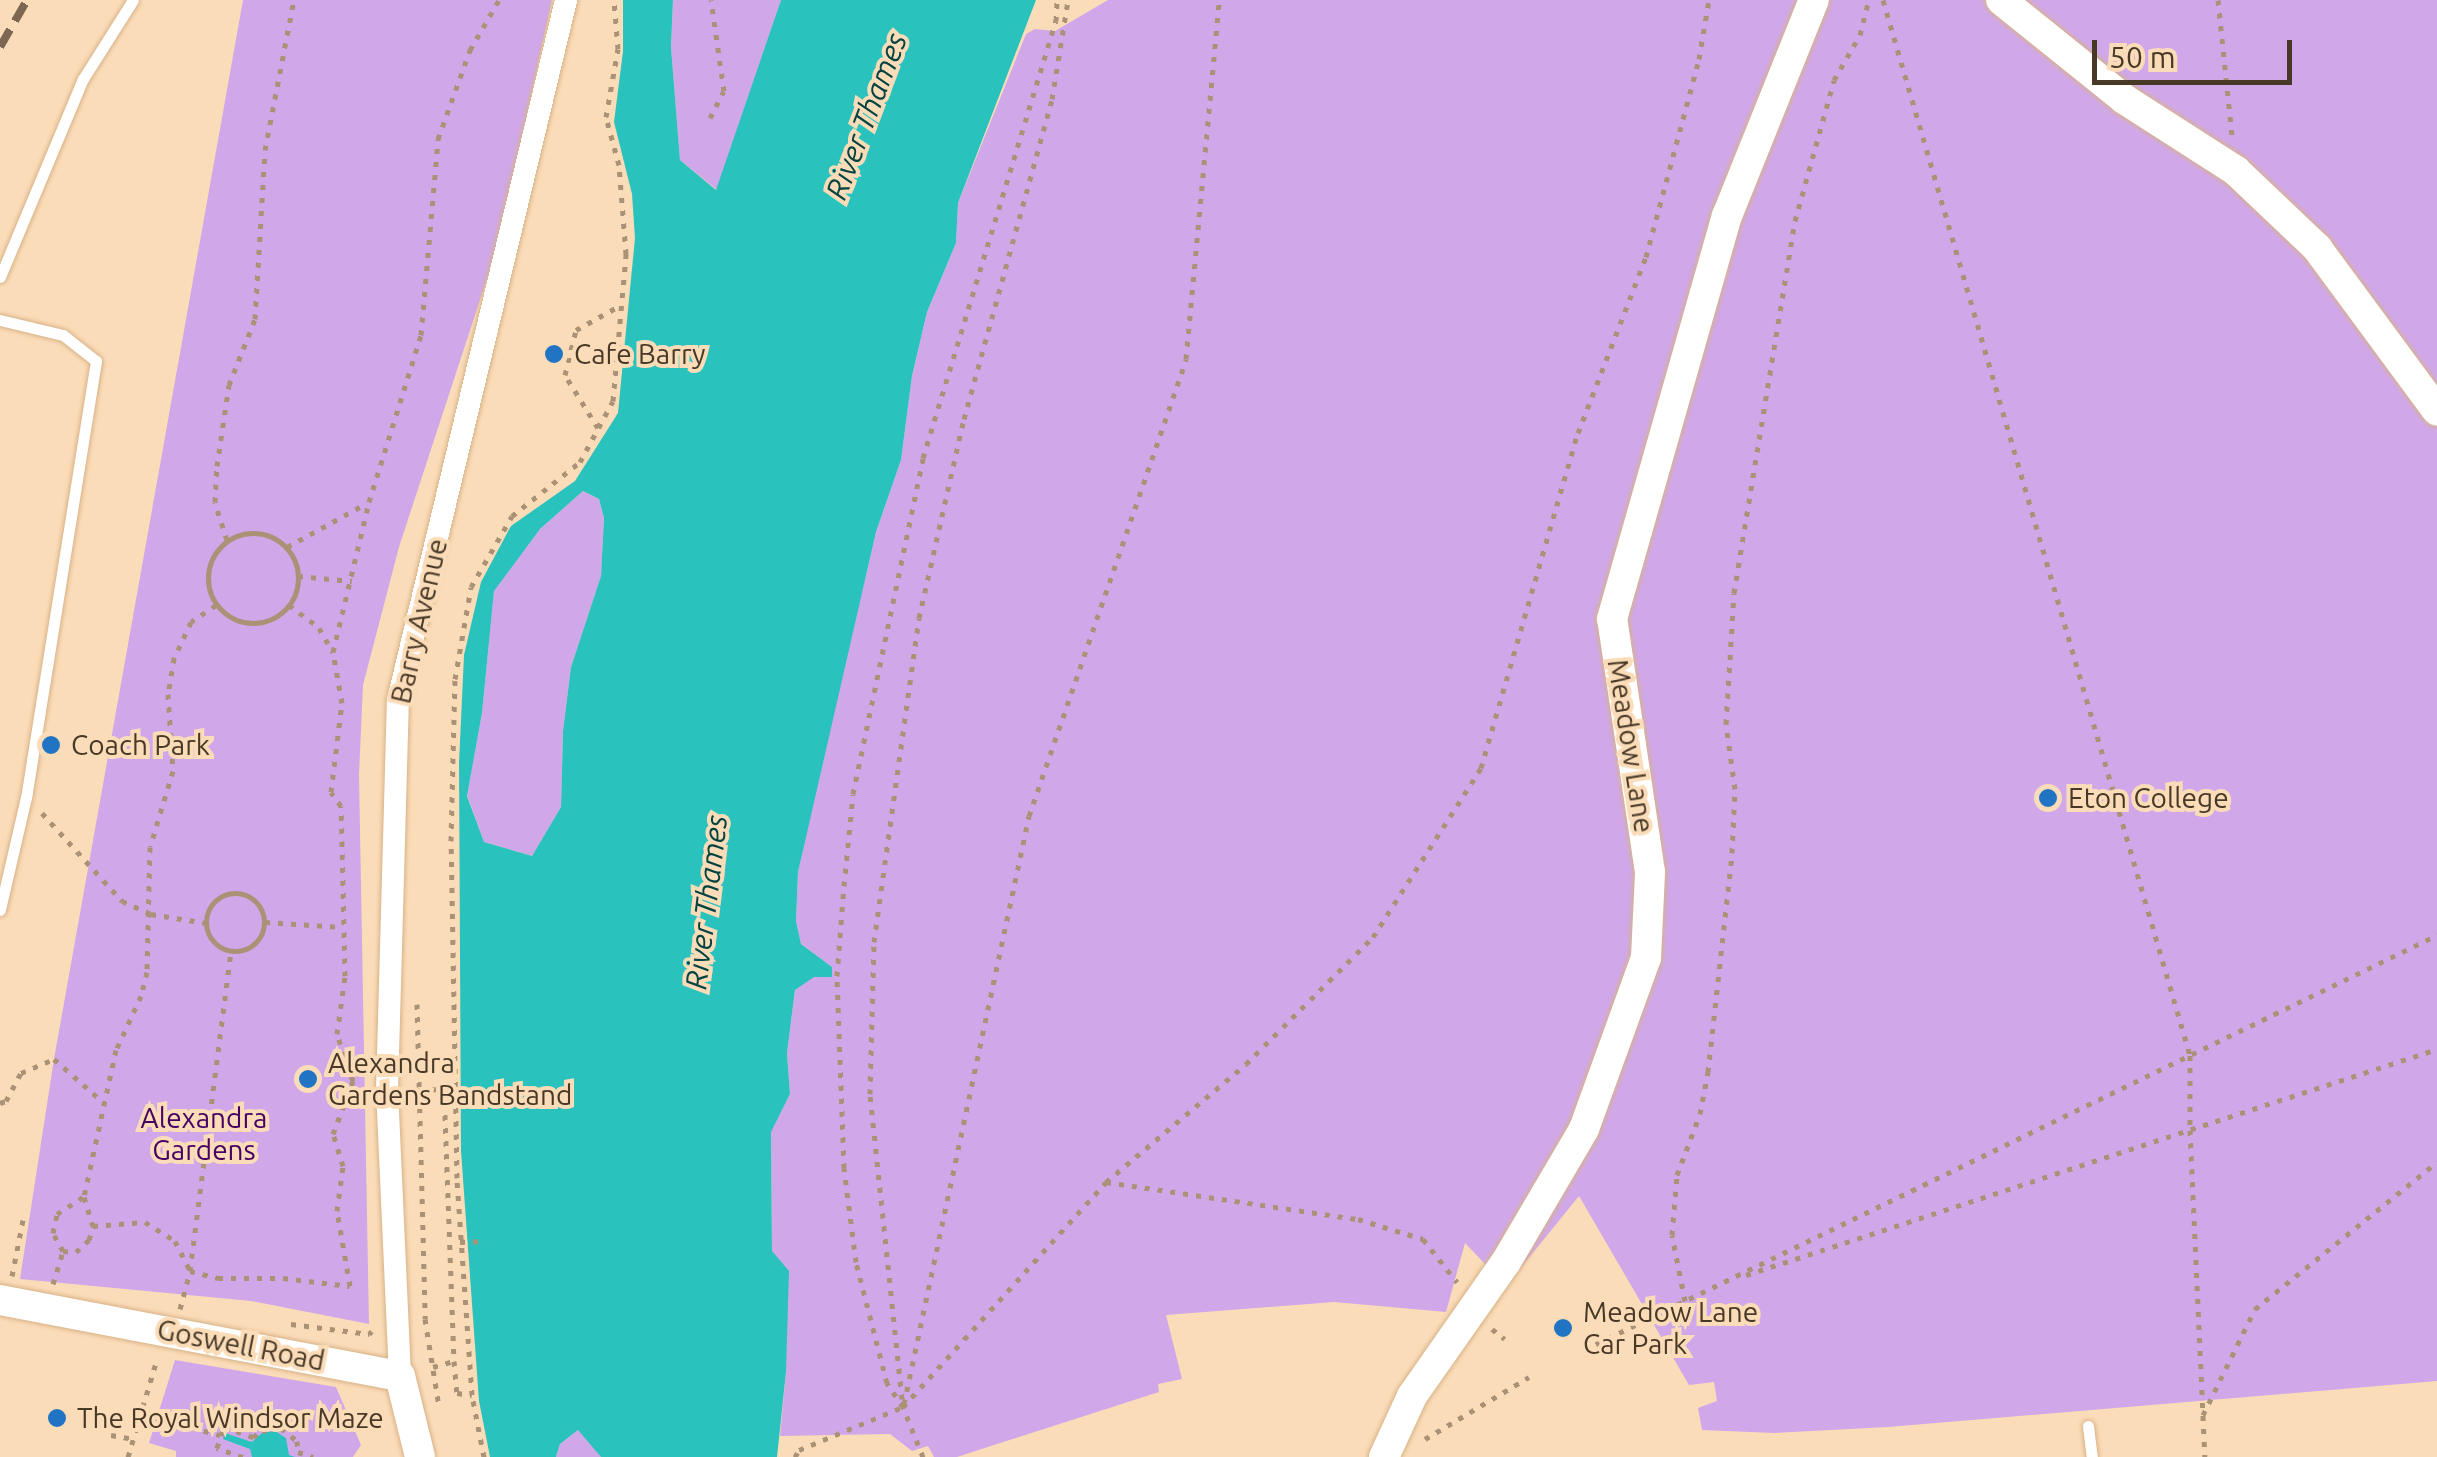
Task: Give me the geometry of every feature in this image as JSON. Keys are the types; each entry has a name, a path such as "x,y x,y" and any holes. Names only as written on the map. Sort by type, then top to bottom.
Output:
{"street":[{"name":"Barry Avenue","path":"400,1376 388,1091 398,700 566,0"},
{"name":"Meadow Lane","path":"1384,1457 1412,1396 1506,1262 1584,1130 1646,958 1650,872 1612,619 1727,216 1814,0"},
{"path":"2001,0 2124,99 2236,171 2317,248 2437,411"},
{"name":"Goswell Road","path":"6,1292 400,1376"},
{"path":"400,1376 420,1457"}],"lane":[{"path":"0,277 83,79 133,0"},
{"path":"0,320 63,336 96,361 26,797 0,910"},
{"path":"2088,1426 2092,1457"}],"path":[{"path":"228,540 215,502 217,466 229,385 255,319 265,150 294,0"},
{"path":"333,652 369,502 421,335 438,139 470,50 498,0"},
{"path":"484,1457 472,1394 460,1242 451,841 456,679 471,587 512,516 580,462 613,401 626,254 619,165 606,117 618,49 614,0"},
{"path":"710,118 724,91 711,0"},
{"path":"922,1457 903,1406 887,1382 862,1300 844,1168 837,976 853,794 923,458 1056,21 1057,0"},
{"path":"903,1406 870,1094 874,942 920,618 964,419 1052,99 1068,0"},
{"path":"903,1406 1029,816 1186,360 1219,0"},
{"path":"795,1457 799,1450 903,1406 1106,1182 1246,1064 1373,937 1482,768 1578,433 1646,257 1699,59 1710,0"},
{"path":"1685,1301 1672,1234 1677,1175 1700,1114 1708,1072 1732,853 1735,789 1726,724 1734,593 1795,222 1834,80 1860,35 1870,0"},
{"path":"1884,0 2190,1055 2205,1457"},
{"path":"2218,0 2236,171"},
{"path":"598,428 566,375 576,330 621,305"},
{"path":"287,547 369,502"},
{"path":"252,532 265,534 287,547 298,576 290,605 267,621 253,623 239,621 216,605 208,578 210,563 228,540 252,532"},
{"path":"298,576 352,580"},
{"path":"63,1252 76,1252 88,1240 93,1226 84,1196 116,1050 141,996 151,914 150,847 173,771 168,694 174,658 191,622 216,605"},
{"path":"190,1271 218,1278 284,1278 350,1286 336,1211 343,1166 333,1134 353,1082 337,1034 345,976 341,806 331,792 342,703 333,652 318,628 290,605"},
{"path":"26,797 122,901 151,914 206,923"},
{"path":"234,893 258,904 264,922 250,946 232,950 214,941 206,923 217,899 234,893"},
{"path":"264,922 342,927"},
{"path":"1584,1350 2437,935"},
{"path":"198,1312 180,1309 190,1271 232,950"},
{"path":"416,993 425,1319 432,1367 454,1361"},
{"path":"1725,1282 2437,1049"},
{"path":"0,1103 6,1101 21,1073 54,1058 104,1103"},
{"path":"418,1090 444,1088 454,1361 457,1393 472,1394"},
{"path":"2205,1457 2202,1419 2255,1309 2437,1162"},
{"path":"1106,1182 1358,1219 1423,1239 1454,1276 1470,1312 1506,1340"},
{"path":"51,1292 63,1252 53,1233 57,1214 84,1196"},
{"path":"6,1292 23,1220"},
{"path":"93,1226 145,1222 175,1240 190,1271"},
{"path":"460,1242 486,1241"},
{"path":"451,1327 465,1322"},
{"path":"288,1324 369,1334 376,1326"},
{"path":"128,1457 159,1352 146,1349"},
{"path":"1422,1440 1530,1377"},
{"path":"141,1414 221,1436"},
{"path":"242,1457 218,1448 224,1426 254,1438 262,1431 281,1428 297,1441 298,1452 313,1457"},
{"path":"111,1435 134,1440"}],"green space":[{"name":"Alexandra Gardens","path":"243,0 552,0 499,242 399,547 363,685 359,775 369,1324 251,1301 20,1279 54,1059"},
{"path":"673,0 781,0 717,190 680,160 671,47"},
{"path":"1108,0 2437,0 2437,1381 1888,1427 1774,1433 1702,1430 1698,1408 1717,1401 1714,1382 1689,1385 1579,1196 1506,1286 1465,1243 1446,1312 1334,1302 1166,1315 1182,1379 1158,1384 1159,1392 957,1457 934,1457 928,1446 912,1451 890,1434 780,1436 786,1372 772,1251 771,1131 790,1094 787,1053 795,990 813,977 831,976 832,967 801,944 796,921 798,872 808,823 876,532 901,460 912,376 927,312 956,243 958,203 1026,34 1035,29 1055,31"},
{"path":"583,491 599,499 604,518 601,576 571,667 563,731 561,807 532,856 484,842 467,795 482,713 494,590 540,529"},
{"path":"175,1360 336,1387 361,1445 353,1457 176,1457 176,1451 149,1443"},
{"path":"578,1430 601,1457 556,1457 560,1444"}],"water":[{"name":"River Thames","path":"623,0 673,0 671,47 680,160 716,190 781,0 1036,0 958,203 956,243 927,312 912,376 901,460 876,532 798,872 796,921 801,944 832,967 832,977 814,977 795,990 787,1053 790,1094 771,1132 772,1251 789,1271 786,1372 777,1457 601,1457 578,1430 560,1444 556,1457 490,1457 479,1401 461,1151 459,763 464,655 481,582 511,526 575,481 618,413 635,238 632,194 614,122 623,51","holes":["583,491 599,499 604,518 601,576 571,667 563,731 561,807 532,856 484,842 467,796 482,713 494,591 540,529"]},
{"path":"275,1431 286,1438 289,1455 295,1457 252,1457 250,1449 223,1439 225,1433 252,1442 262,1433"}],"railway":[{"path":"0,47 27,0"}],"place":[{"name":"Cafe Barry","path":"554,354"},
{"name":"Coach Park","path":"51,745"},
{"name":"Eton College","path":"2048,798"},
{"name":"Alexandra Gardens Bandstand","path":"308,1079"},
{"name":"Meadow Lane Car Park","path":"1563,1328"},
{"name":"The Royal Windsor Maze","path":"57,1418"}]}
